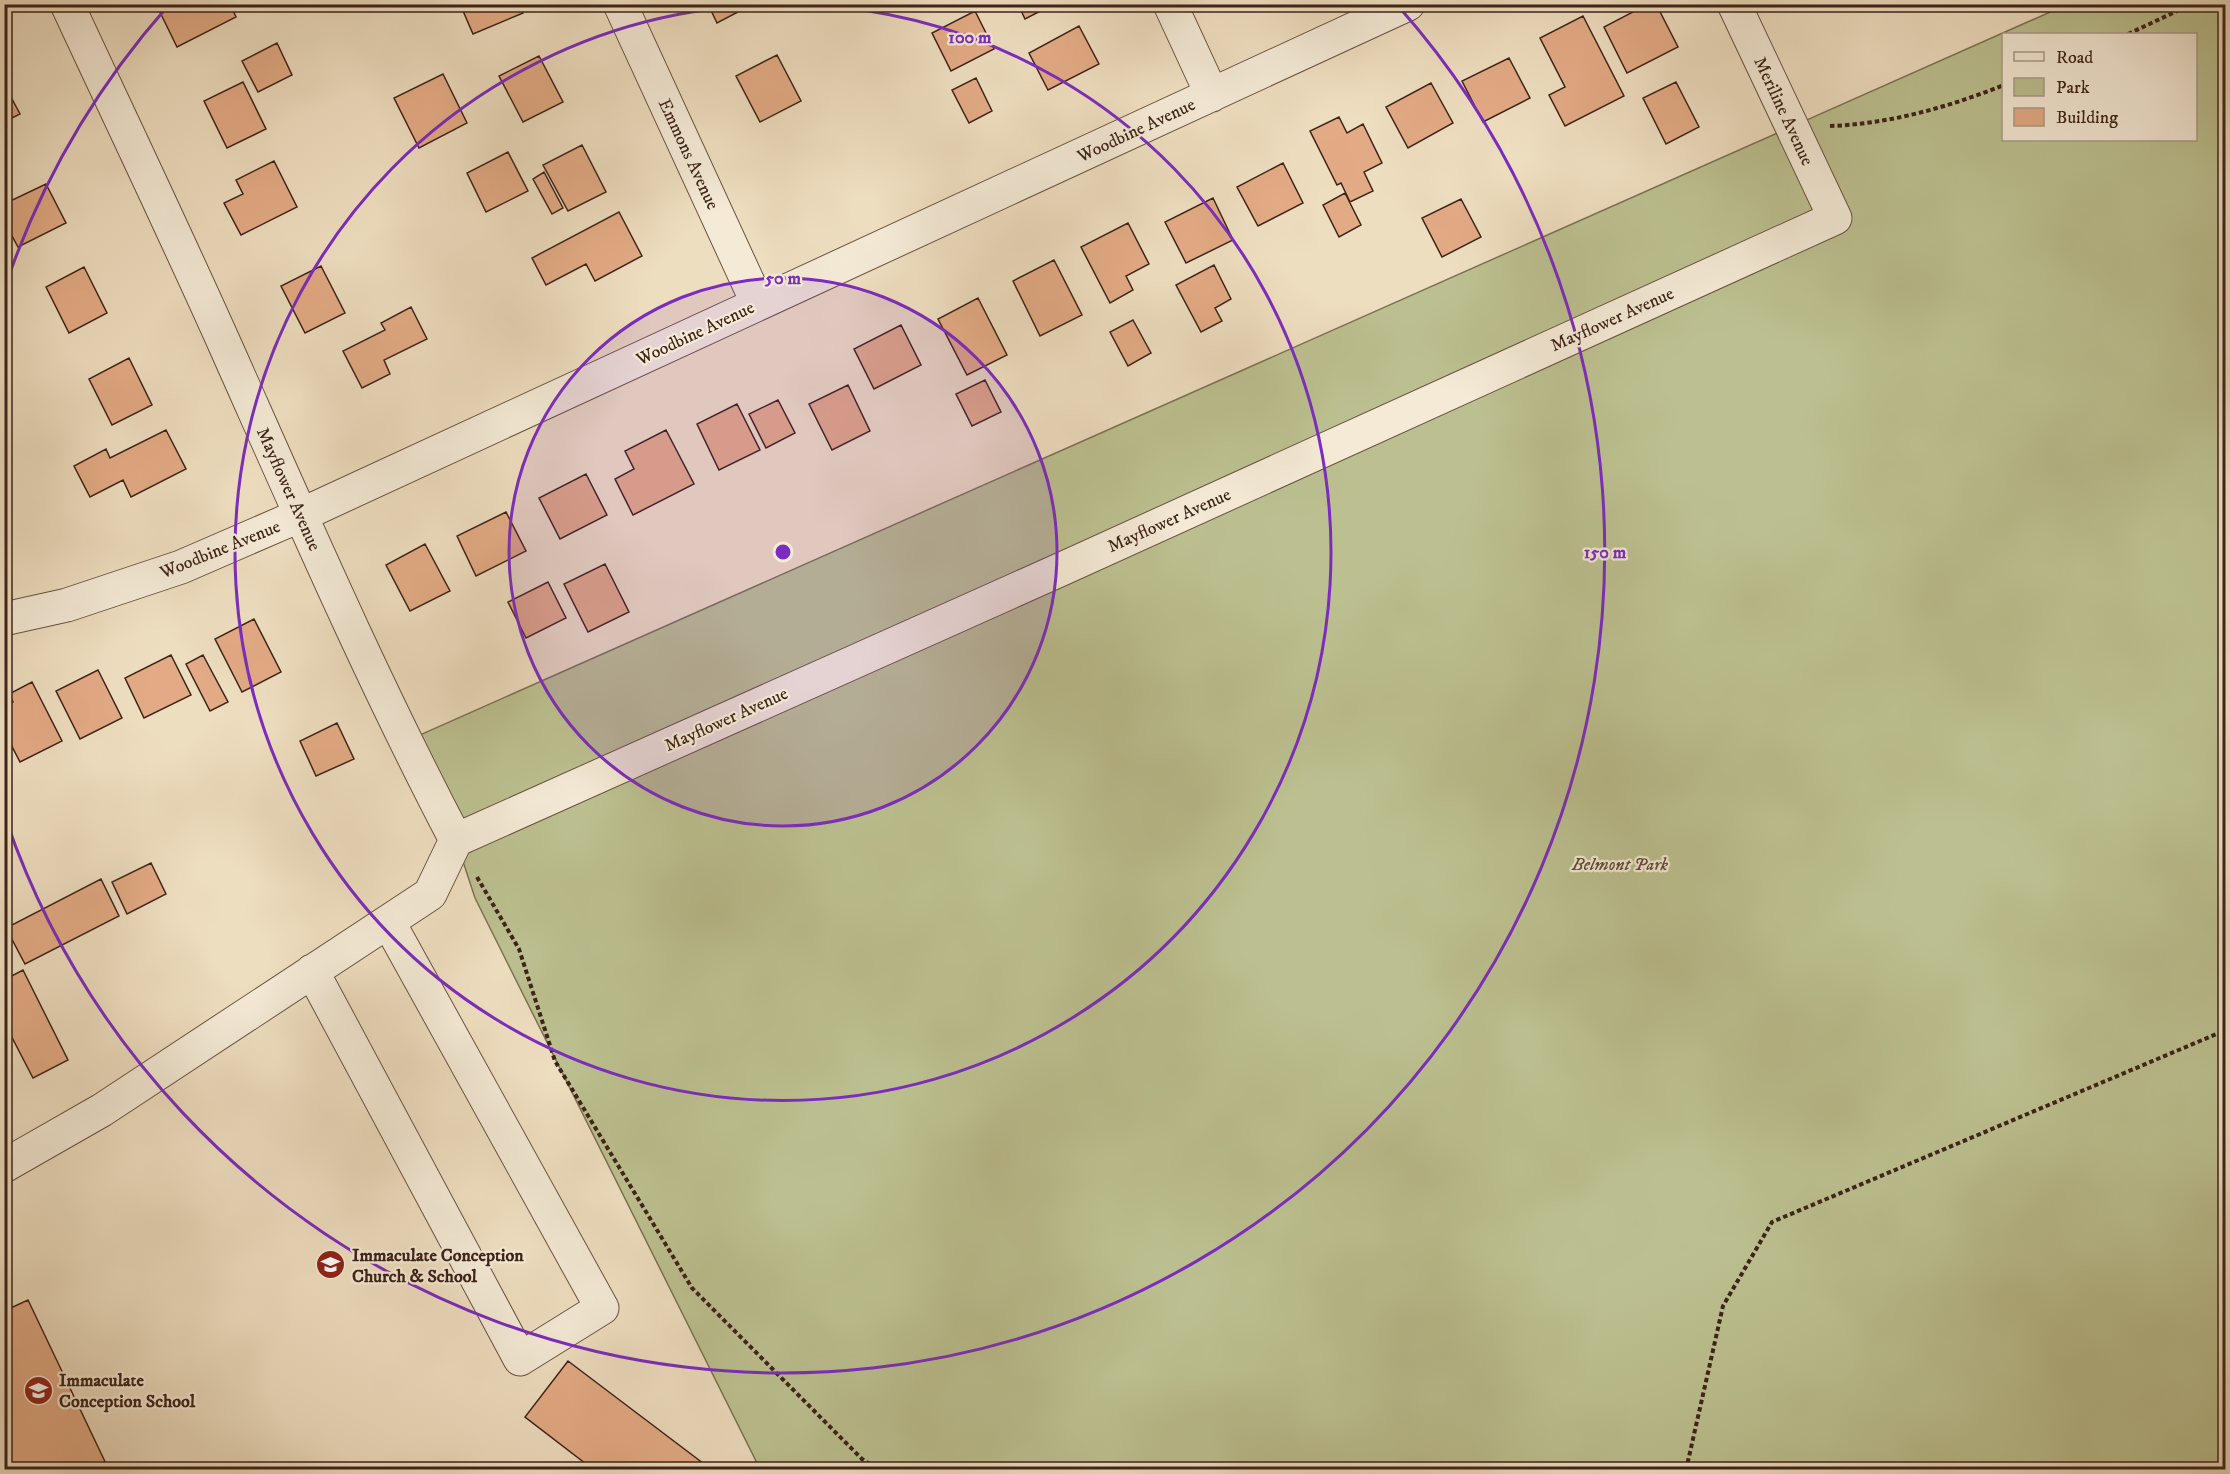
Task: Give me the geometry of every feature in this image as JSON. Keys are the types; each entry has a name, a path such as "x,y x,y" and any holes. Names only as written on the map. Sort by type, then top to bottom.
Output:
{"street":[{"name":"Mayflower Avenue","path":"67,4 390,711 456,840 1064,568 1835,218"},
{"name":"Emmons Avenue","path":"620,4 758,304"},
{"path":"1170,4 1212,95"},
{"name":"Woodbine Avenue","path":"4,620 68,605 181,567 301,515 1407,4"},
{"name":"Meriline Avenue","path":"1734,4 1835,218"},
{"path":"4,1166 102,1110 430,894 456,840"},
{"path":"312,971 520,1359 602,1308 389,923"}],"path":[{"path":"2130,33 2192,4"},
{"path":"1792,127 1859,125 1959,103 2002,86"},
{"path":"456,840 519,949 555,1061 692,1288 862,1459 878,1470"},
{"path":"1686,1470 1723,1306 1772,1222 2226,1030"}],"green space":[{"name":"Belmont Park","path":"2066,5 2225,5 2225,1469 760,1469 475,898 456,840 404,742 2002,33 2002,141 2197,141 2197,33 2003,33"}],"building":[{"path":"156,4 230,4 236,17 177,47"},
{"path":"460,4 520,4 523,13 473,34"},
{"path":"708,4 753,4 717,23"},
{"path":"1018,4 1054,4 1025,19"},
{"path":"1629,4 1656,4 1678,47 1627,73 1604,27 1633,12"},
{"path":"975,11 994,49 951,71 932,33"},
{"path":"1583,16 1624,96 1565,126 1549,95 1565,87 1540,38"},
{"path":"1079,26 1099,64 1048,90 1029,53"},
{"path":"277,43 292,75 258,92 242,61"},
{"path":"777,55 801,101 760,122 736,76"},
{"path":"539,56 563,102 523,122 499,76"},
{"path":"1509,58 1530,98 1483,122 1462,81"},
{"path":"443,74 467,123 419,148 394,98"},
{"path":"976,78 992,111 969,123 952,90"},
{"path":"243,82 266,129 227,148 204,101"},
{"path":"1676,82 1699,127 1666,144 1643,98"},
{"path":"1431,83 1453,123 1408,148 1386,107"},
{"path":"4,84 20,114 4,122"},
{"path":"1339,117 1347,133 1363,124 1382,163 1364,172 1373,191 1350,202 1341,183 1337,185 1310,131"},
{"path":"582,145 606,192 568,211 543,165"},
{"path":"508,152 528,191 486,212 467,173"},
{"path":"274,161 297,207 241,235 224,203 243,194 236,180"},
{"path":"1283,163 1303,203 1258,226 1237,187"},
{"path":"544,172 563,208 552,214 533,179"},
{"path":"46,184 66,223 18,247 4,221 4,204"},
{"path":"1345,193 1361,225 1339,237 1323,205"},
{"path":"1213,198 1233,240 1186,263 1165,222"},
{"path":"1461,199 1481,237 1442,257 1422,218"},
{"path":"619,212 642,256 595,281 586,264 546,285 532,258"},
{"path":"1128,223 1149,264 1126,276 1133,290 1110,303 1081,247"},
{"path":"1054,260 1082,315 1040,336 1013,281"},
{"path":"1214,265 1231,299 1215,308 1222,321 1201,332 1176,285"},
{"path":"321,266 345,313 305,333 281,286"},
{"path":"84,267 107,313 69,333 46,287"},
{"path":"978,298 1007,355 967,375 938,319"},
{"path":"411,307 427,339 384,360 390,374 362,388 343,351 385,330 381,323"},
{"path":"1133,320 1151,353 1128,366 1110,332"},
{"path":"901,325 921,365 874,389 854,349"},
{"path":"129,358 152,405 112,425 89,379"},
{"path":"985,380 1001,412 972,426 956,394"},
{"path":"848,385 870,431 832,450 809,404"},
{"path":"778,400 795,433 766,448 749,414"},
{"path":"737,404 760,450 719,470 697,424"},
{"path":"166,430 186,469 131,497 123,480 90,497 74,466 106,449 110,458"},
{"path":"666,430 694,484 633,515 615,479 634,469 625,451"},
{"path":"586,474 607,515 560,539 539,498"},
{"path":"506,512 526,551 476,576 457,536"},
{"path":"425,544 450,591 410,611 386,565"},
{"path":"605,564 629,612 588,632 564,584"},
{"path":"548,582 566,618 526,638 508,602"},
{"path":"254,619 281,672 242,692 215,639"},
{"path":"171,655 191,695 144,718 125,678"},
{"path":"203,655 228,702 210,711 186,664"},
{"path":"98,670 122,718 80,739 56,691"},
{"path":"32,682 62,741 20,762 4,731 4,707 13,702 9,694"},
{"path":"337,723 354,759 316,776 300,741"},
{"path":"151,863 166,894 127,914 112,882"},
{"path":"101,879 119,916 25,964 6,928"},
{"path":"23,970 68,1060 33,1078 4,1022 4,980"},
{"name":"Immaculate Conception School","path":"28,1300 109,1470 4,1470 4,1311"},
{"path":"568,1361 712,1470 594,1470 525,1417"}],"place":[{"name":"Immaculate Conception Church & School","path":"331,1265"},
{"name":"Immaculate Conception School","path":"38,1390"}]}
